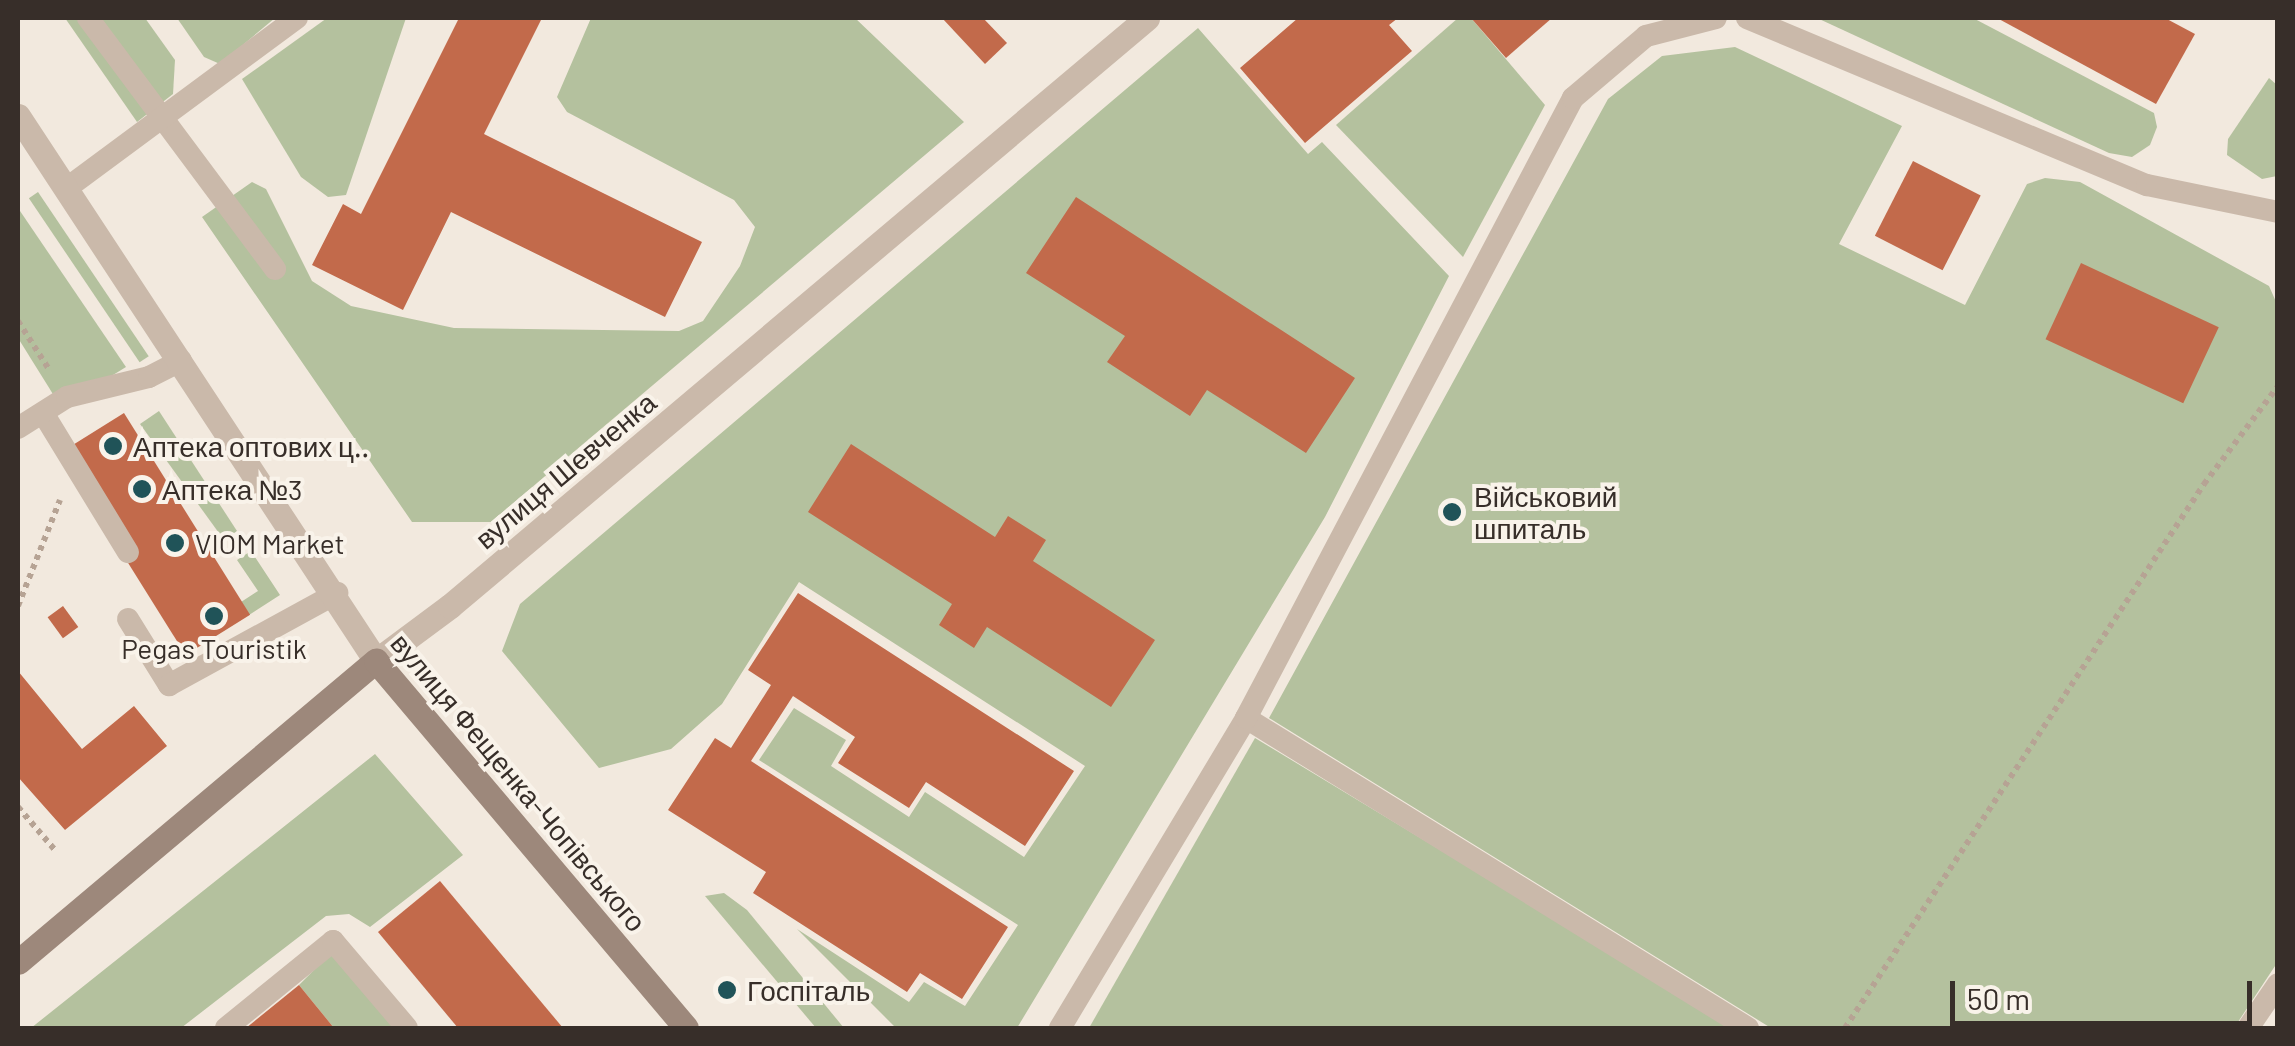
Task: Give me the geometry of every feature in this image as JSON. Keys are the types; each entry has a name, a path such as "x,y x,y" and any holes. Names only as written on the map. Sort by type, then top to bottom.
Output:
{"street":[{"name":"вулиця Шевченка","path":"18,962 376,661 450,606 1147,18"},
{"name":"вулиця Фещенка-Чопівського","path":"18,116 336,593 376,661 686,1028"}],"lane":[{"path":"88,18 275,269"},
{"path":"66,188 297,18"},
{"path":"1060,1028 1246,718 1573,98 1646,36 1716,18"},
{"path":"1747,18 2147,185 2278,212"},
{"path":"18,428 67,398 149,377 181,361"},
{"path":"42,413 128,552"},
{"path":"128,619 169,685 336,593"},
{"path":"1246,718 1748,1028"},
{"path":"226,1028 333,941 407,1028"},
{"path":"2248,1028 2278,984"}],"path":[{"path":"18,321 67,398"},
{"path":"1845,1028 2204,484 2278,386"},
{"path":"18,606 53,530 64,487"},
{"path":"18,807 55,850"}],"green space":[{"path":"65,18 145,18 175,60 173,94 137,122"},
{"path":"177,18 275,18 220,64 204,57"},
{"path":"327,18 406,18 346,195 328,197 301,177 242,79"},
{"path":"591,18 855,18 964,122 491,522 412,522 202,217 252,182 266,189 312,281 351,306 454,328 679,331 703,321 740,266 755,227 734,200 567,112 557,97"},
{"path":"1458,18 1471,18 1545,105 1463,257 1336,125"},
{"path":"1817,18 1973,18 2154,113 2157,127 2150,145 2132,157 2109,153"},
{"path":"1198,28 1308,154 1322,142 1449,276 1325,517 1017,1028 896,1028 797,929 909,1002 924,982 965,1006 1018,925 759,760 794,708 846,740 831,766 909,817 925,792 1024,857 1085,766 799,582 722,704 671,749 599,768 502,651 520,604"},
{"path":"1735,47 1902,126 1839,244 1965,305 2027,184 2045,178 2080,182 2269,286 2277,304 2277,963 2234,1028 1771,1028 1269,718 1608,99 1662,56"},
{"path":"2269,78 2277,85 2277,176 2262,179 2227,155 2228,139"},
{"path":"38,192 149,356 140,362 29,198"},
{"path":"18,208 126,367 61,407 18,338"},
{"path":"159,411 237,531 224,540 140,424"},
{"path":"251,551 280,595 249,615 241,602 258,591 237,560"},
{"path":"1255,738 1735,1028 1089,1028"},
{"path":"375,754 463,855 370,927 349,914 326,916 181,1028 31,1028"},
{"path":"724,893 747,910 844,1028 816,1028 705,896"},
{"path":"333,951 396,1028 334,1028 299,985"}],"building":[{"path":"459,18 542,18 484,134 702,242 665,317 451,212 403,310 312,265 343,204 361,214"},
{"path":"942,18 983,18 1007,43 985,64"},
{"path":"1298,18 1398,18 1389,25 1412,51 1305,143 1240,68"},
{"path":"1471,18 1552,18 1506,58"},
{"path":"1997,18 2165,18 2195,34 2156,104"},
{"path":"1913,161 1981,196 1943,270 1875,236"},
{"path":"1076,197 1355,378 1306,453 1207,390 1190,416 1107,362 1125,336 1026,273"},
{"path":"2081,263 2219,327 2183,403 2046,339"},
{"path":"124,413 250,615 186,655 60,453"},
{"path":"851,444 995,537 1008,516 1046,540 1033,561 1155,640 1111,707 987,627 974,648 939,625 952,604 808,512"},
{"path":"798,593 1074,771 1025,846 926,782 909,808 838,763 855,737 793,696 751,761 1008,927 962,999 920,973 907,992 753,893 766,872 668,810 715,738 731,748 771,685 748,670"},
{"path":"63,606 78,627 63,638 48,617"},
{"path":"18,671 82,749 134,706 167,746 65,830 18,777"},
{"path":"440,881 563,1028 458,1028 378,932"},
{"path":"299,985 334,1028 246,1028"}],"place":[{"name":"Аптека оптових ц‥","path":"113,446"},
{"name":"Аптека №3","path":"142,489"},
{"name":"Військовий шпиталь","path":"1452,512"},
{"name":"VIOM Market","path":"175,543"},
{"name":"Pegas Touristik","path":"214,616"},
{"name":"Госпіталь","path":"727,990"}]}
